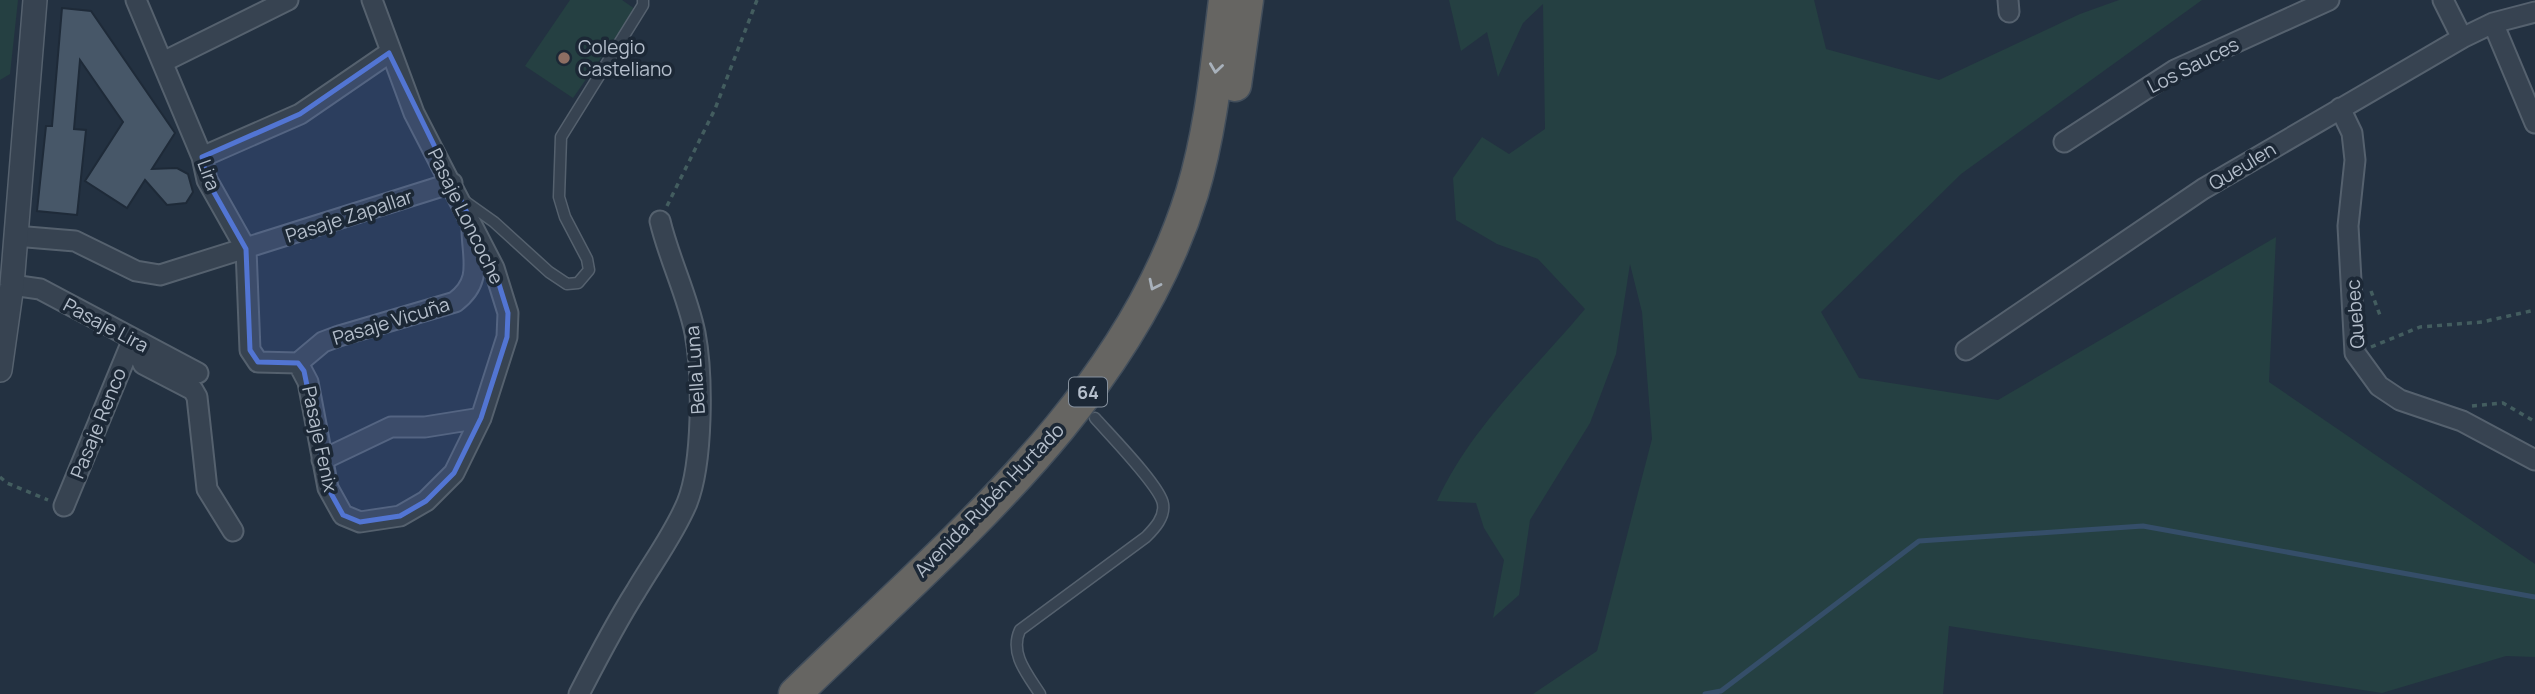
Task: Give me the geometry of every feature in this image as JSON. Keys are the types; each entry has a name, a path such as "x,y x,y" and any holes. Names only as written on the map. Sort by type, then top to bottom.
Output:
{"highway":[{"name":"Avenida Rubén Hurtado","path":"795,694 1022,471 1059,430 1115,354 1161,272 1192,193 1206,133 1225,0"},
{"name":"Avenida Rubén Hurtado","path":"823,694 1015,505 1095,418 1119,386 1166,310 1206,218 1227,132 1247,0"}],"street":[{"path":"0,370 12,285 35,0"},
{"name":"Lira","path":"136,0 202,157 207,180 246,249 252,355 264,363 298,363"},
{"path":"163,62 288,0"},
{"name":"Pasaje Loncoche","path":"343,515 360,522 400,516 426,501 454,474 481,418 507,337 508,313 494,268 414,113 389,53 372,0"},
{"name":"Los Sauces","path":"2064,142 2175,69 2329,0"},
{"path":"2443,0 2462,38"},
{"name":"Queulen","path":"1966,350 2203,189 2462,38 2493,23 2535,12"},
{"path":"2493,23 2535,123"},
{"path":"202,157 300,114 389,53"},
{"name":"Quebec","path":"2340,108 2352,133 2356,160 2348,226 2355,353 2379,386 2400,400 2462,421 2535,460"},
{"name":"Pasaje Zapallar","path":"15,236 75,241 150,275 160,275 456,190"},
{"name":"Bella Luna","path":"579,694 635,592 678,522 688,500 694,473 699,422 696,336 689,306 660,221"},
{"name":"Pasaje Vicuña","path":"298,363 323,342 428,312 455,302 467,293 474,282 471,223"},
{"name":"Pasaje Lira","path":"12,285 40,289 198,373"},
{"path":"133,340 143,364 193,390 197,397 207,489 233,531"},
{"name":"Pasaje Renco","path":"64,506 133,340"},
{"name":"Pasaje Fenix","path":"298,363 308,382 328,488 343,515"},
{"path":"322,460 391,427 425,427 481,418"}],"lane":[{"path":"456,190 549,272 567,284 578,284 585,278 589,270 587,259 559,197 561,137 643,0"},
{"path":"1040,694 1018,657 1016,647 1020,630 1146,537 1160,521 1163,511 1159,491 1095,418"}],"path":[{"path":"660,221 715,109 757,0"},
{"path":"2355,353 2420,327 2482,322 2535,310"},
{"path":"0,477 7,483 64,506"}],"highlighted area":[{"path":"389,53 494,268 508,313 507,337 481,418 454,473 426,501 400,516 360,522 343,515 328,488 304,371 298,363 258,362 250,350 246,249 207,180 202,157 300,114"}],"green space":[{"path":"0,0 18,0 10,74 0,80"},
{"path":"570,0 622,0 635,9 573,98 525,66"},
{"path":"1449,0 1814,0 1826,49 1939,80 2080,14 2119,0 2202,0 1961,174 1821,312 1859,378 1998,400 2276,237 2269,382 2535,564 2535,657 2506,656 2382,693 1949,626 1943,694 1533,694 1597,651 1652,439 1642,312 1630,264 1616,354 1590,423 1530,520 1519,595 1493,618 1504,560 1484,528 1476,503 1437,501 1467,448 1485,424 1585,309 1538,259 1497,244 1456,220 1453,178 1482,137 1509,154 1545,129 1543,4 1523,23 1498,77 1487,32 1461,51"}],"building":[{"path":"62,8 91,11 175,133 152,169 177,168 188,174 193,192 186,203 167,205 145,180 127,208 85,181 123,122 80,60 74,129 86,130 77,215 37,211 46,126 52,126"}],"waterway":[{"path":"1705,694 1721,691 1919,541 2143,526 2535,597"}],"place":[{"name":"Colegio Casteliano","path":"564,58"}]}
